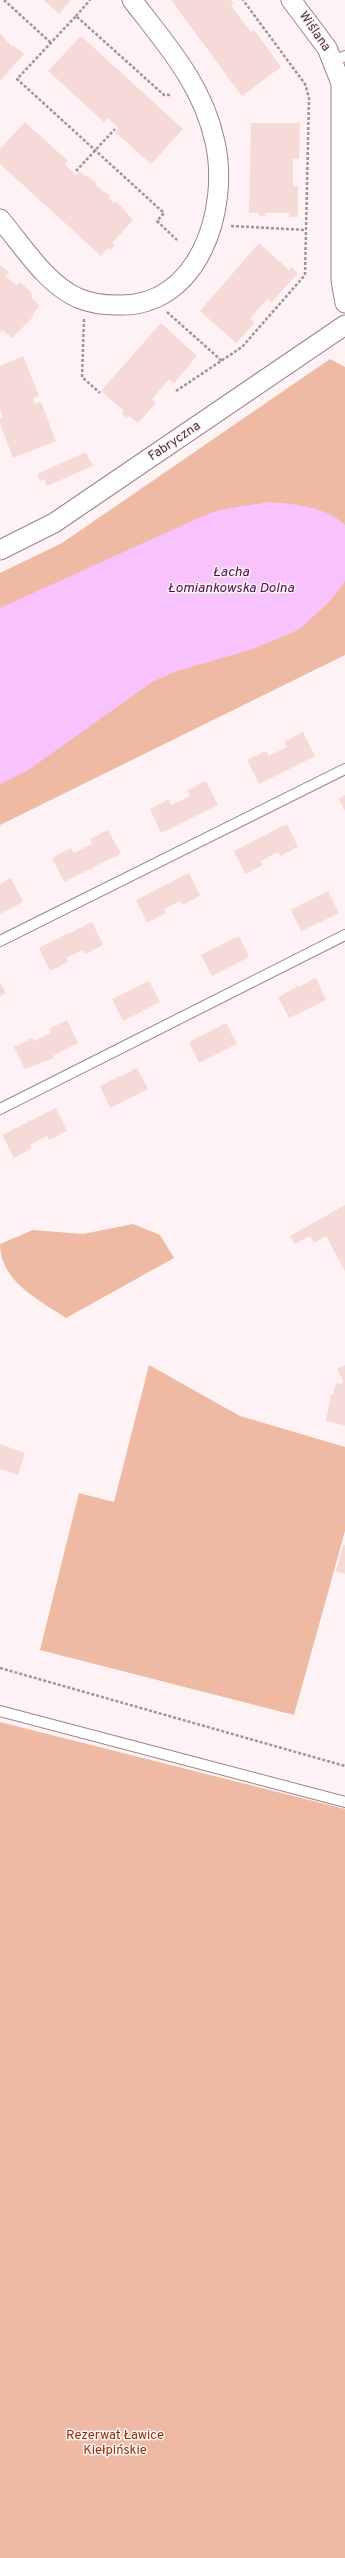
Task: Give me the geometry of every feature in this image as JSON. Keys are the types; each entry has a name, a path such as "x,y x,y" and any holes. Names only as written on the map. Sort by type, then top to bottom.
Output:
{"street":[{"path":"0,219 56,284 78,298 103,305 131,306 160,298 186,277 202,251 214,219 220,176 215,142 206,108 189,75 132,0"},
{"name":"Wiślana","path":"291,0 327,48 339,58 341,83 341,280 345,303"},
{"name":"Fabryczna","path":"0,550 54,523 345,325"}],"lane":[{"path":"0,941 345,769"},
{"path":"0,1109 345,935"},
{"path":"0,1711 345,1802"}],"path":[{"path":"4,0 50,42"},
{"path":"90,0 17,79 164,213 157,221 177,240"},
{"path":"176,391 242,347 305,275 309,98 305,84 242,0"},
{"path":"76,16 164,95 170,94"},
{"path":"76,172 115,129"},
{"path":"224,226 306,230"},
{"path":"163,309 222,361"},
{"path":"84,313 82,377 100,393"},
{"path":"0,1668 345,1766"}],"green space":[{"path":"330,359 345,367 345,655 0,825 0,573 62,543"},
{"path":"133,1224 160,1235 174,1258 66,1318 23,1288 7,1269 2,1257 0,1244 33,1230 83,1234"},
{"path":"149,1365 240,1416 345,1447 345,1531 294,1715 40,1650 79,1493 114,1502"},
{"name":"Rezerwat Ławice Kiełpińskie","path":"0,1722 345,1809 345,2558 0,2558"}],"water":[{"name":"Łacha Łomiankowska Dolna","path":"269,502 299,505 320,510 338,519 345,525 345,581 330,601 300,629 253,649 177,671 152,682 27,771 0,784 0,608 203,516 219,510"}],"building":[{"path":"44,0 71,0 59,14"},
{"path":"171,0 231,0 234,3 231,6 251,32 254,30 281,67 242,96"},
{"path":"0,33 12,47 13,45 24,54 0,81"},
{"path":"81,36 183,129 151,164 115,132 119,128 108,118 104,122 48,71"},
{"path":"25,122 68,161 65,165 76,175 80,171 86,177 87,175 97,184 95,185 110,196 108,198 114,203 116,201 133,220 112,243 115,245 110,250 108,248 101,256 0,164 0,149"},
{"path":"251,123 300,123 299,159 293,159 293,186 298,186 298,217 289,217 289,213 265,213 265,216 259,216 259,213 249,213"},
{"path":"259,243 289,270 291,267 298,273 272,302 268,299 261,306 250,319 255,323 236,343 200,311"},
{"path":"0,265 9,272 5,276 17,285 20,282 33,294 31,297 40,306 32,315 34,316 12,338 2,330 0,333"},
{"path":"161,323 197,356 174,383 169,379 152,399 156,403 138,423 129,416 127,418 122,414 124,411 101,391"},
{"path":"23,356 39,396 33,398 35,404 41,402 56,441 13,458 0,424 0,418 3,417 0,410 0,366"},
{"path":"86,452 93,466 47,486 44,479 40,481 37,474"},
{"path":"303,732 315,756 259,784 247,760 266,751 269,756 287,747 284,742"},
{"path":"206,781 218,805 161,833 150,809 169,799 171,805 190,796 187,790"},
{"path":"345,795 345,811 339,799"},
{"path":"287,824 298,847 280,856 278,852 261,861 263,865 245,874 234,851"},
{"path":"108,830 121,854 93,867 94,871 92,868 64,882 52,858 71,848 74,853 92,844 90,839"},
{"path":"189,873 200,896 182,905 180,901 164,909 166,913 147,923 136,900"},
{"path":"11,878 23,902 0,914 0,884"},
{"path":"328,891 339,913 321,922 322,924 320,922 301,931 291,910"},
{"path":"92,922 103,945 85,954 83,950 66,958 68,962 50,971 39,948 65,935 64,933 66,935"},
{"path":"239,936 249,957 212,976 201,955"},
{"path":"316,978 326,1000 289,1018 278,997 296,988 295,984 298,987"},
{"path":"149,981 160,1002 142,1011 143,1015 141,1012 123,1021 112,999"},
{"path":"0,982 6,993 0,996"},
{"path":"67,1020 78,1043 53,1056 54,1058 25,1069 14,1047 32,1038 34,1041 51,1033 49,1029"},
{"path":"226,1023 237,1044 199,1063 189,1042"},
{"path":"137,1068 148,1089 110,1108 100,1086 118,1077 117,1075 119,1077"},
{"path":"56,1108 67,1131 49,1140 47,1136 30,1145 32,1148 14,1158 2,1135 28,1122 28,1118 30,1121"},
{"path":"345,1205 345,1271 326,1236 314,1243 310,1236 295,1244 290,1236"},
{"path":"345,1365 345,1426 326,1421 331,1394 333,1395 336,1383 342,1384 343,1381 337,1369"},
{"path":"0,1444 25,1453 18,1475 0,1469"},
{"path":"343,1545 345,1545 345,1574 336,1571"}]}
